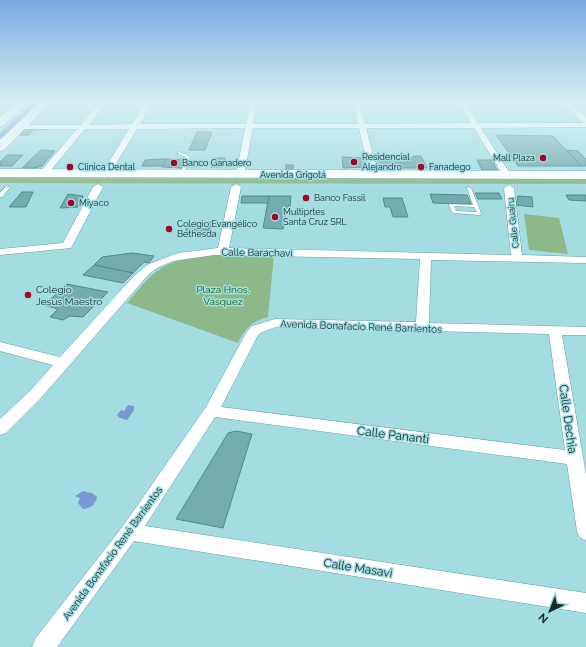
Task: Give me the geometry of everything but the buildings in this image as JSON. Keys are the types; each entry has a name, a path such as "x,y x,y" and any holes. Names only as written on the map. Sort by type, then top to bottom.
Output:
{"main road":[{"path":"0,147 17,131"},
{"name":"Avenida Grigotá","path":"0,173 42,183 101,181 238,181 469,188 508,182 586,175"},
{"name":"Avenida Grigotá","path":"83,187 101,181 182,175 238,181 374,175 508,182 586,188"},
{"path":"3,190 23,187"}],"street":[{"path":"42,183 80,131"},
{"path":"0,252 67,246 101,181 131,131"},
{"path":"223,251 248,131"},
{"path":"363,131 374,175"},
{"path":"480,131 508,182"},
{"name":"Calle Guairu","path":"508,182 517,258"},
{"name":"Calle Barachavi","path":"0,429 35,395 136,281 152,266 174,257 196,252 223,251 586,260"},
{"path":"422,328 426,256"},
{"name":"Avenida Bonafacio René Barrientos","path":"42,647 130,532 211,411 253,333 265,325 275,323 422,328 586,331"},
{"name":"Calle Dechia","path":"555,330 586,530"},
{"path":"0,346 62,363"},
{"name":"Calle Pananti","path":"211,411 574,458"},
{"name":"Calle Masavi","path":"130,532 586,603"}],"lane":[{"path":"179,153 188,157 182,175"},
{"path":"469,188 479,213 456,213 451,205 476,206"}],"green space":[{"path":"0,178 586,179 586,184 0,183"},
{"path":"524,214 559,218 568,254 529,250"},
{"name":"Plaza Hnos. Vásquez","path":"199,255 274,255 268,317 253,323 243,334 238,343 127,303 143,284 157,271 174,262"}],"water":[{"path":"128,405 134,406 134,410 127,420 120,418 117,415 121,410 124,411"},
{"path":"83,491 92,493 97,497 92,506 83,509 78,503 80,498 75,496"}],"waterway":[{"path":"0,137 6,131"}],"place":[{"name":"Mall Plaza","path":"543,158"},
{"name":"Residencial Alejandro","path":"354,162"},
{"name":"Banco Ganadero","path":"174,163"},
{"name":"Clinica Dental","path":"70,167"},
{"name":"Fanadego","path":"421,167"},
{"name":"Banco Fassil","path":"306,198"},
{"name":"Miyaco","path":"71,203"},
{"name":"Multiprtes Santa Cruz SRL","path":"275,217"},
{"name":"Colegio Evangélico Bethesda","path":"169,229"},
{"name":"Colegio Jesus Maestro","path":"28,295"}]}
